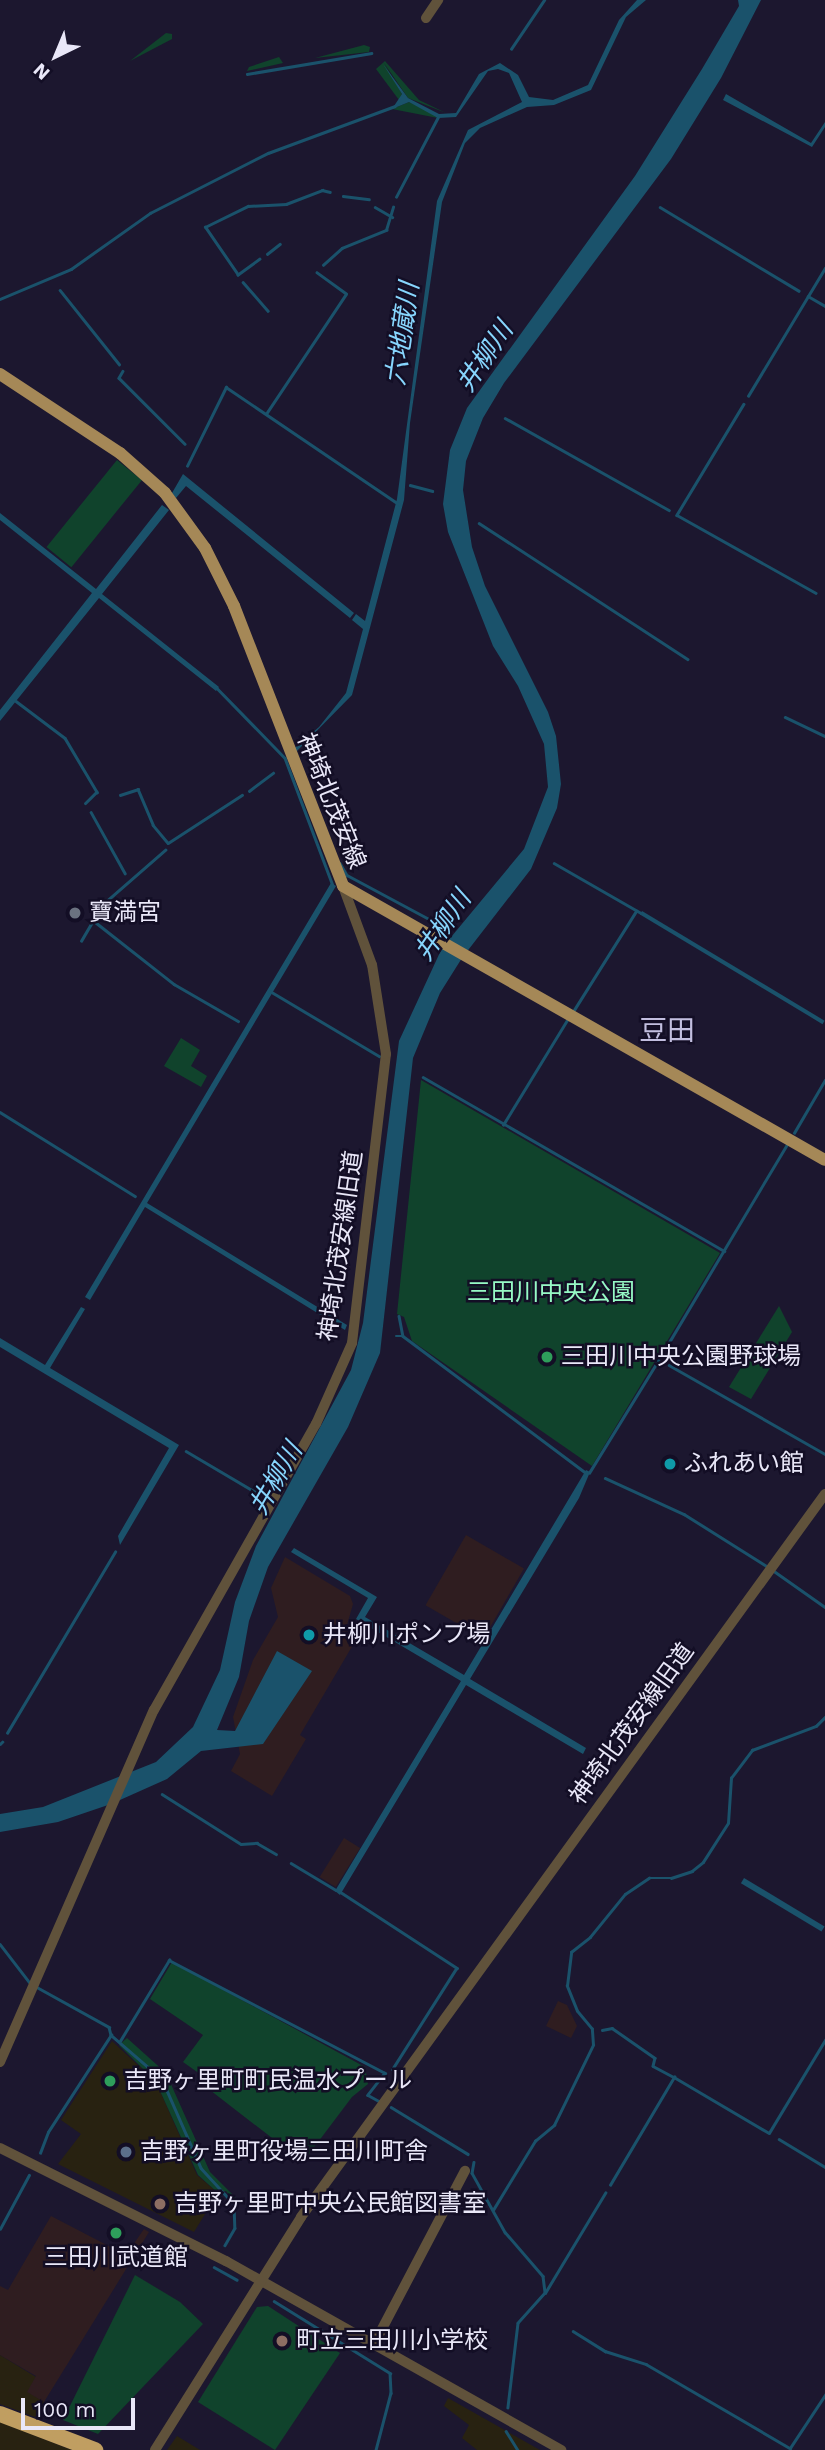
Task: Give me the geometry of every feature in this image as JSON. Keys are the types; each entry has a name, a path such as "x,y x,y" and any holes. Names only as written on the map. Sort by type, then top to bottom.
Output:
{"highway":[{"path":"0,2414 95,2450"}],"main road":[{"name":"神埼北茂安線","path":"0,374 120,453 165,493 199,538 234,606 342,886 442,939 825,1160"}],"street":[{"path":"426,18 438,0"},
{"name":"神埼北茂安線旧道","path":"0,2062 174,1670 316,1424 352,1343 386,1054 372,965 342,886"},
{"name":"神埼北茂安線旧道","path":"155,2450 259,2279 825,1494"},
{"path":"0,2148 259,2279 373,2346 561,2450"},
{"path":"373,2346 466,2171"}],"shaded area":[{"path":"466,1535 524,1568 484,1639 426,1605"},
{"path":"285,1557 350,1596 353,1604 347,1625 357,1638 300,1735 306,1739 272,1796 231,1771 240,1754 233,1717 253,1660 278,1617 271,1588"},
{"path":"344,1838 360,1848 336,1887 320,1877"},
{"path":"558,2001 567,2005 577,2026 571,2038 546,2026"},
{"path":"112,2041 156,2082 197,2175 218,2193 194,2232 58,2164 81,2134 61,2120"},
{"path":"51,2216 126,2255 144,2229 149,2232 44,2402 27,2392 36,2376 0,2355 0,2286 8,2290"},
{"path":"0,2355 36,2377 28,2392 44,2402 35,2417 0,2404"},
{"path":"448,2398 540,2450 477,2450 462,2438 469,2425 444,2406"},
{"path":"0,2422 72,2450 0,2450"},
{"path":"177,2436 200,2450 167,2450"}],"green space":[{"path":"166,33 172,34 172,39 130,61"},
{"path":"364,45 370,47 369,52 315,58"},
{"path":"279,57 283,63 247,71 249,67"},
{"path":"385,61 419,100 446,113 408,98 384,63 402,94 399,100 376,69"},
{"path":"409,102 431,112 438,118 392,109"},
{"path":"117,460 142,480 71,567 47,547"},
{"path":"181,1038 200,1050 191,1066 207,1076 201,1087 164,1066"},
{"name":"三田川中央公園","path":"421,1080 720,1253 592,1466 412,1341 404,1317 397,1314"},
{"path":"779,1306 792,1332 751,1399 729,1387"},
{"path":"172,1962 365,2067 368,2084 352,2097 303,2162 197,2080 200,2074 183,2062 203,2035 150,1999"},
{"path":"127,2038 166,2073 210,2172 240,2202 236,2204 226,2191 218,2193 198,2175 156,2082 119,2045"},
{"path":"135,2275 180,2302 203,2324 98,2434 63,2420"},
{"path":"268,2306 340,2353 275,2450 198,2402 257,2307"}],"water":[{"path":"637,0 646,0 626,17 591,90 554,105 527,107 480,128 465,143 442,202 410,423 404,500 352,695 295,753 292,750 319,727 346,693 363,629 352,620 356,614 365,621 397,499 437,201 468,130 522,102 509,73 498,69 488,71 456,117 438,118 409,102 392,109 402,94 383,64 408,98 439,114 456,113 479,74 500,63 518,75 529,97 553,100 588,85 619,20"},
{"path":"738,0 761,0 721,78 671,159 504,383 483,418 466,461 463,490 472,547 485,586 548,712 556,736 561,784 557,808 531,869 462,958 440,993 413,1058 380,1353 348,1427 268,1567 249,1621 239,1677 217,1730 235,1731 277,1651 312,1671 263,1744 201,1751 167,1779 111,1804 58,1822 0,1832 0,1814 43,1807 156,1762 193,1727 220,1670 235,1602 256,1546 351,1370 363,1323 399,1041 442,948 524,849 548,787 544,744 518,686 493,646 448,532 443,504 450,450 467,408 635,176 739,6"},
{"path":"726,94 811,143 825,122 825,127 812,147 723,100"},
{"path":"183,474 354,613 350,618 186,486 176,498 172,493"},
{"path":"162,505 169,510 102,594 219,687 216,691 99,598 0,721 0,710 92,593 0,520 0,513 96,589"},
{"path":"331,883 336,886 147,1203 347,1325 345,1330 145,1207 90,1300 85,1297"},
{"path":"642,911 825,1021 823,1024 640,914"},
{"path":"81,1307 85,1309 50,1368 179,1445 120,1545 118,1536 169,1448 0,1347 0,1338 45,1365"},
{"path":"586,1470 590,1472 579,1498 470,1679 586,1748 583,1754 466,1685 340,1895 335,1891 461,1681 356,1619 368,1598 291,1552 294,1548 377,1597 365,1617 464,1675"},
{"path":"744,1878 825,1926 821,1932 741,1883"}],"waterway":[{"path":"511,49 544,0"},
{"path":"247,74 371,53"},
{"path":"0,299 71,269 150,213 268,153 395,106"},
{"path":"396,197 438,117"},
{"path":"260,259 238,275 205,227 248,206 286,204 322,190 330,192"},
{"path":"343,196 369,199"},
{"path":"375,207 392,217"},
{"path":"323,265 342,248 386,230 393,207"},
{"path":"660,207 799,291"},
{"path":"267,254 280,244"},
{"path":"748,396 825,268"},
{"path":"266,414 346,294 317,273"},
{"path":"243,282 268,311"},
{"path":"60,290 119,364"},
{"path":"808,296 825,306"},
{"path":"123,371 119,378 185,444"},
{"path":"187,466 226,387 399,504"},
{"path":"744,404 677,515 816,593"},
{"path":"505,418 669,510"},
{"path":"410,485 432,491"},
{"path":"479,523 688,659"},
{"path":"215,686 285,758 333,886"},
{"path":"16,701 65,738 97,792 86,803"},
{"path":"785,717 825,736"},
{"path":"249,791 273,773"},
{"path":"120,795 138,789 153,825 168,843 242,795"},
{"path":"91,812 125,873"},
{"path":"81,941 102,905 165,850"},
{"name":"井柳川","path":"340,863 347,875 442,926"},
{"path":"554,863 641,913"},
{"path":"574,1010 636,911"},
{"path":"94,921 174,984 238,1021"},
{"path":"270,991 379,1056"},
{"path":"503,1125 567,1020"},
{"path":"423,1077 724,1251"},
{"path":"794,1133 825,1080"},
{"path":"0,1112 135,1196"},
{"path":"665,1349 787,1144"},
{"path":"399,1316 403,1336"},
{"path":"396,1336 403,1336 585,1472"},
{"path":"589,1473 658,1361"},
{"path":"669,1365 825,1454"},
{"name":"井柳川","path":"186,1451 257,1493"},
{"path":"605,1478 684,1514 768,1567"},
{"path":"7,1733 115,1552"},
{"path":"774,1571 825,1607"},
{"path":"493,2210 535,2141 554,2125 593,2045 592,2029 577,2011 567,1986 571,1952 590,1937 625,1894 649,1878 671,1878 692,1871 703,1862 728,1823 731,1778 752,1750 816,1726 825,1717"},
{"path":"162,1794 241,1844 257,1843 276,1854"},
{"path":"291,1863 336,1890"},
{"path":"339,1891 457,1968 393,2069"},
{"path":"0,1944 30,1983"},
{"path":"120,2041 169,1960 385,2073 368,2095 379,2101"},
{"path":"35,1986 109,2027 111,2035 162,2079 201,2168 234,2204 235,2228 225,2245"},
{"path":"602,2030 612,2028 655,2058 653,2066 674,2077"},
{"path":"40,2153 48,2132 111,2035"},
{"path":"610,2185 674,2077 769,2133 825,2040"},
{"path":"391,2107 468,2154"},
{"path":"779,2139 825,2167"},
{"path":"474,2162 472,2173 505,2232 543,2276 545,2293 518,2323 508,2407"},
{"path":"0,2229 29,2175"},
{"path":"545,2293 605,2193"},
{"path":"214,2267 237,2280"},
{"path":"274,2301 390,2373 391,2393 376,2450"},
{"path":"573,2331 605,2351 646,2364 790,2448 825,2395"},
{"path":"506,2431 518,2450"}],"place":[{"name":"寶満宮","path":"75,913"},
{"name":"三田川中央公園野球場","path":"547,1357"},
{"name":"ふれあい館","path":"670,1464"},
{"name":"井柳川ポンプ場","path":"309,1635"},
{"name":"吉野ヶ里町町民温水プール","path":"110,2081"},
{"name":"吉野ヶ里町役場三田川町舎","path":"126,2152"},
{"name":"吉野ヶ里町中央公民館図書室","path":"160,2204"},
{"name":"三田川武道館","path":"116,2233"},
{"name":"町立三田川小学校","path":"282,2341"}],"district":[{"name":"豆田","path":"667,1031"}],"water label":[{"name":"六地蔵川","path":"403,334"}]}
